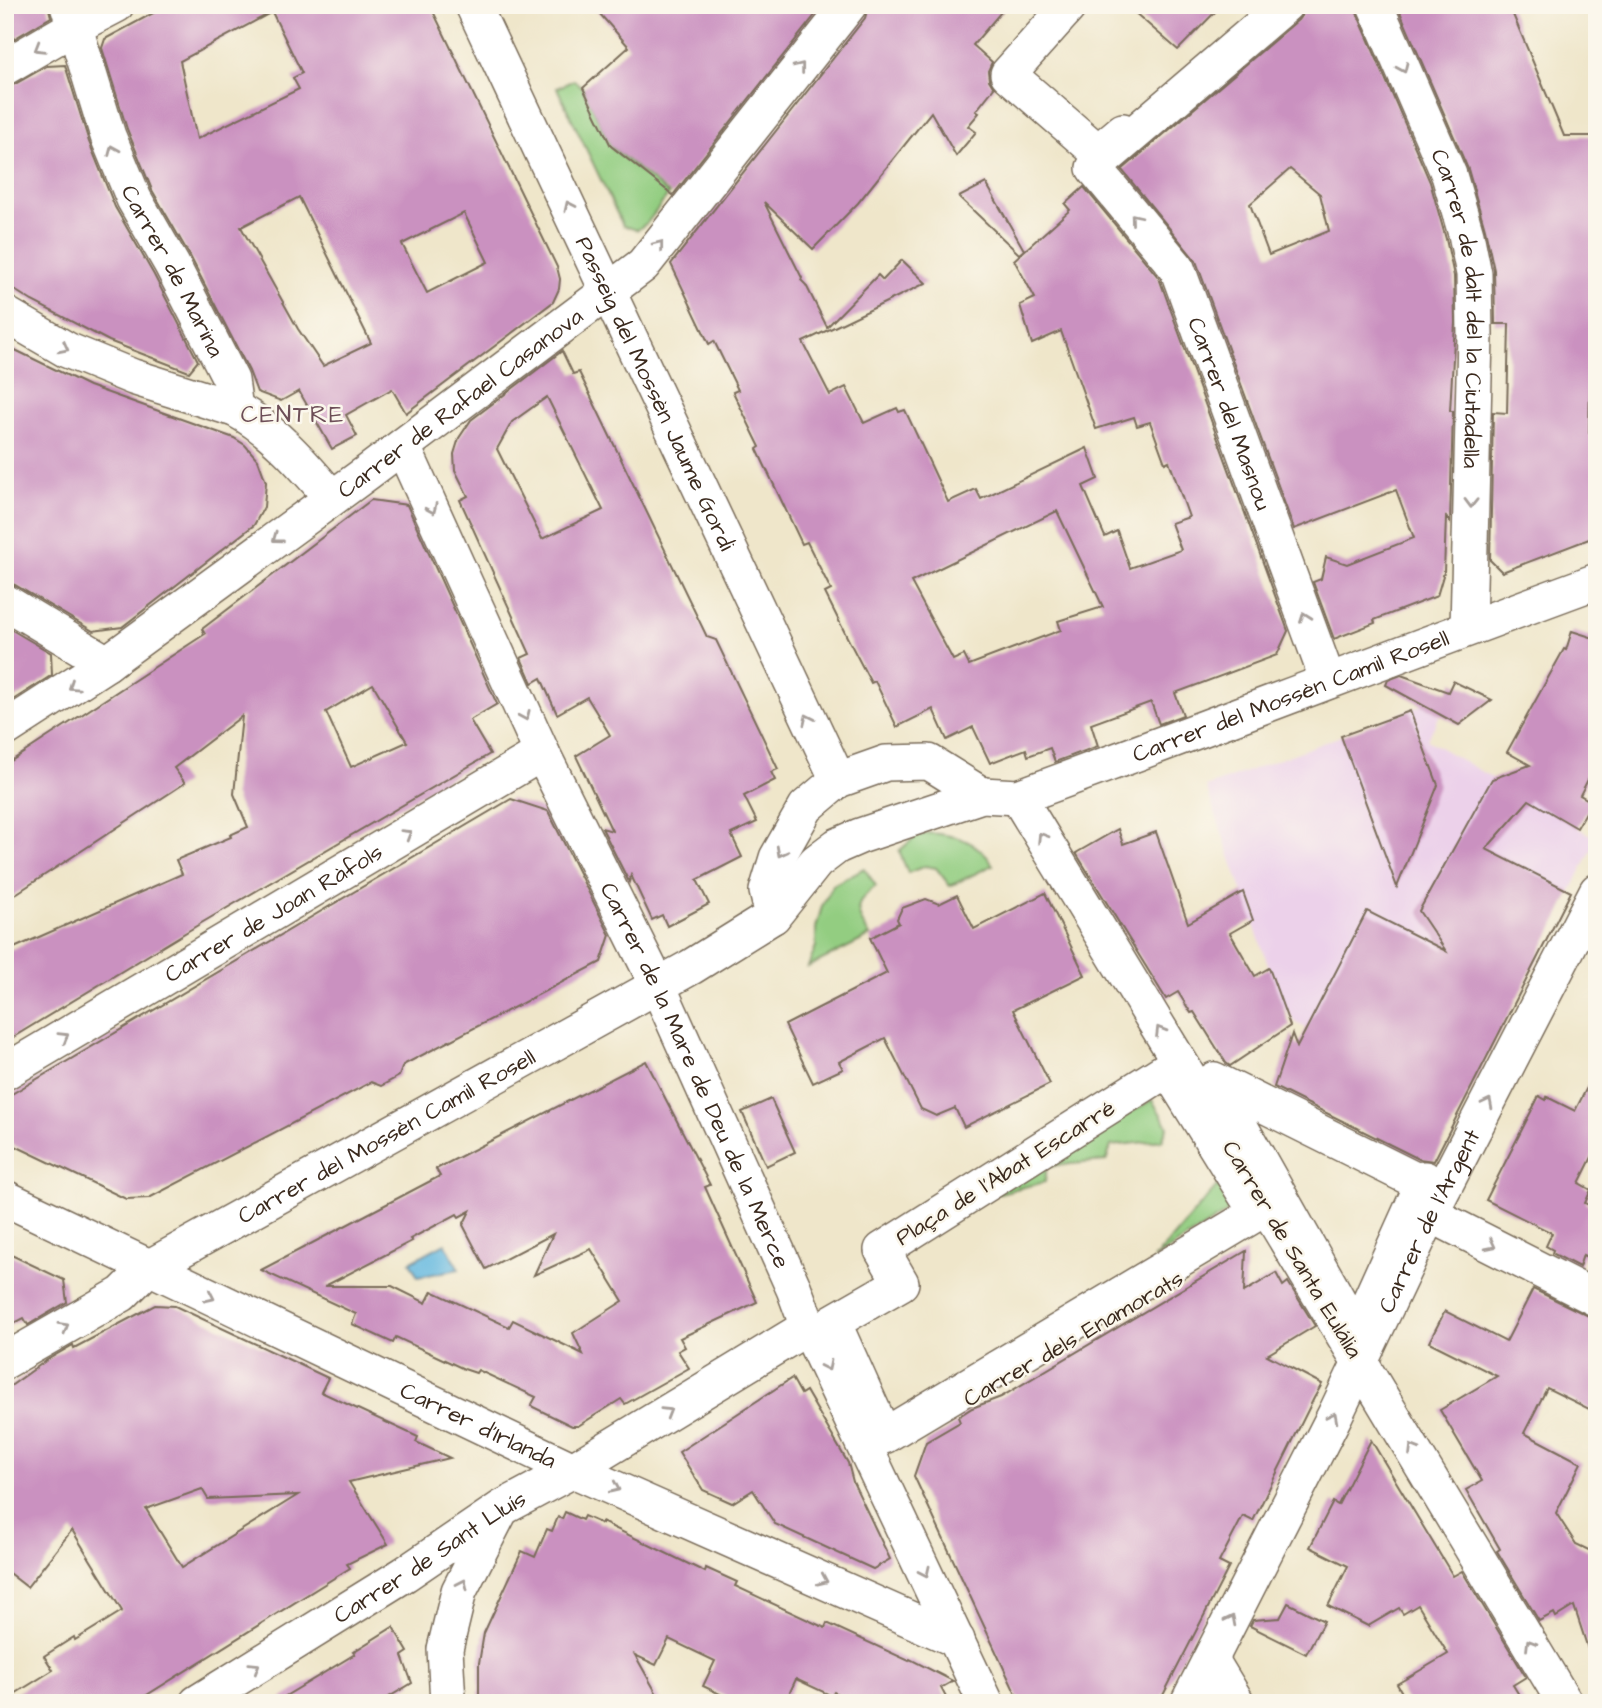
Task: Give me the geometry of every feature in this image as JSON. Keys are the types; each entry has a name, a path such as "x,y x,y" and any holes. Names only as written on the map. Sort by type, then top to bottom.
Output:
{"street":[{"path":"5,68 71,16 117,5"},
{"name":"Passeig del Mossèn Jaume Gordi","path":"473,5 838,780"},
{"name":"Carrer de Rafael Casanova","path":"5,729 107,663 403,447 643,265 849,5"},
{"path":"1066,5 1068,8 1008,74 1098,152 1265,9 1261,5"},
{"name":"Carrer del Masnou","path":"1285,5 1094,167 1177,268 1328,681"},
{"name":"Carrer de dalt del la Ciutadella","path":"1375,5 1449,174 1474,274 1468,628"},
{"name":"Carrer de Marina","path":"71,16 108,136 129,186 231,380 235,410"},
{"path":"5,314 66,350 133,377 235,410 271,434 332,498"},
{"name":"Carrer de la Mare de Deu de la Merce","path":"403,447 542,753 657,984 794,1289 808,1327 986,1703"},
{"name":"Carrer del Mossèn Camil Rosell","path":"5,1361 122,1294 148,1268 691,967 773,916 816,862 848,841 982,795 1018,797 1597,581"},
{"path":"5,602 107,663"},
{"name":"Carrer de Joan Ràfols","path":"5,1072 542,753"},
{"name":"Carrer del Mossèn Camil Rosell","path":"773,916 767,891 777,858 806,807 838,780 890,777 929,762 982,795"},
{"path":"806,807 822,844 848,841 901,804 904,789 894,767 890,777"},
{"name":"Carrer de Santa Eulália","path":"1018,797 1565,1703"},
{"name":"Carrer de l'Argent","path":"1188,1703 1361,1362 1430,1214 1597,891"},
{"name":"Plaça de l'Abat Escarré","path":"1168,1069 1257,1213 884,1436 833,1322 901,1283 882,1250 1168,1069"},
{"path":"1214,1080 1415,1180 1425,1179 1356,1332 1214,1080"},
{"name":"Carrer d'Irlanda","path":"5,1198 573,1470 957,1640"},
{"path":"1430,1214 1597,1299"},
{"name":"Carrer dels Enamorats","path":"870,1457 1275,1220"},
{"name":"Carrer de Sant Lluís","path":"197,1703 405,1574 502,1508 573,1470 808,1327"},
{"path":"448,1703 445,1649 459,1591 502,1508"},
{"path":"1211,1660 1237,1703"}],"shaded area":[{"path":"1423,705 1440,715 1427,740 1597,839 1462,1106 1296,1023 1282,1005 1206,787"}],"green space":[{"path":"574,80 583,88 612,148 669,194 647,223 637,230 623,226 557,88"},
{"path":"928,833 965,840 980,850 993,865 950,886 936,868 925,866 908,873 899,851 915,837"},
{"path":"864,868 876,886 863,898 858,909 870,936 808,967 816,946 816,928 822,906 833,885"},
{"path":"1152,1100 1168,1126 1162,1140 1111,1146 1106,1161 1047,1166 1045,1182 987,1196"},
{"path":"1218,1185 1234,1208 1154,1259"}],"water":[{"path":"445,1243 459,1269 418,1277 410,1262"}],"building":[{"path":"5,5 48,5 51,17 5,44"},
{"path":"168,5 430,5 557,267 559,289 553,302 406,413 392,389 346,415 357,436 332,449 299,391 281,401 257,392 249,371 190,256 152,190 127,129 102,48 105,39","holes":["272,12 302,73 293,78 299,89 197,139 180,61","299,197 371,343 323,366 298,329 241,227","464,213 488,262 427,293 402,244"]},
{"path":"592,5 823,5 673,195 611,146 583,88 629,47"},
{"path":"869,5 1007,5 973,45 992,62 988,71 994,88 968,126 976,132 956,156 931,112 858,203 813,249 764,202 827,327 878,275 883,280 902,260 926,283 803,342 830,395 846,387 864,423 897,408 899,412 905,410 948,502 976,489 981,499 1087,448 1098,479 1083,486 1105,537 1117,531 1130,568 1181,550 1171,523 1189,517 1169,461 1165,463 1150,422 1137,426 1134,417 1096,429 1061,331 1032,344 1020,305 1035,298 1014,260 1070,210 1065,204 1084,187 1159,278 1288,631 1277,655 1175,693 1183,715 1159,724 1151,702 1091,724 1098,746 1055,762 1050,748 1028,756 1026,749 990,763 973,727 947,740 933,709 897,727 875,681 871,683 825,593 831,590 807,542 802,544 757,449 760,447 733,392 738,390 714,341 709,344 671,264 865,18","holes":["1057,511 1103,607 1058,621 1061,630 969,665 964,655 953,660 911,582"]},
{"path":"1126,5 1222,5 1178,50"},
{"path":"1305,5 1355,5 1430,182 1454,276 1450,522 1446,517 1444,572 1437,596 1374,620 1375,623 1334,639 1313,582 1321,579 1326,557 1347,564 1414,538 1396,490 1294,529 1196,261 1122,170 1298,20","holes":["1290,169 1320,194 1329,231 1269,255 1250,204"]},
{"path":"1397,5 1509,5 1564,136 1597,136 1597,386 1590,385 1589,433 1597,439 1597,536 1502,572 1490,560 1493,412 1507,413 1509,324 1495,324 1494,270 1468,169"},
{"path":"65,65 89,142 115,207 198,361 189,372 109,341 5,284 5,87 47,66"},
{"path":"986,183 1024,250 1019,254 959,197"},
{"path":"5,345 89,386 234,438 245,445 258,460 266,482 264,507 254,525 122,627 93,631 15,585 5,582"},
{"path":"562,351 573,374 579,372 707,637 716,640 778,769 771,772 775,780 744,796 757,822 731,834 742,857 697,880 709,904 667,926 662,915 652,920 631,875 629,882 602,828 612,831 576,756 610,735 587,697 557,714 541,678 532,683 521,658 530,654 460,500 468,496 455,470 454,454 459,438 471,420","holes":["547,397 603,510 542,539 497,449 512,422"]},
{"path":"371,500 407,505 497,704 470,720 490,754 5,1042 5,952 182,874 176,860 248,827 234,794 242,716 174,768 185,783 5,901 5,765 205,634 202,629","holes":["373,684 407,742 351,767 326,712"]},
{"path":"5,626 51,653 52,675 5,705"},
{"path":"1572,631 1597,639 1597,762 1580,795 1592,802 1577,828 1529,800 1486,849 1571,892 1434,1161 1419,1159 1274,1087 1292,1034 1297,1047 1367,911 1446,951 1419,911 1492,779 1530,765 1507,752 1564,649 1566,650"},
{"path":"1401,675 1448,692 1453,681 1492,700 1459,725 1386,685 1388,680"},
{"path":"1410,711 1438,785 1397,887 1341,736"},
{"path":"511,799 548,811 610,935 601,962 403,1065 399,1076 381,1086 371,1082 149,1198 126,1199 5,1141 5,1098"},
{"path":"1118,829 1123,844 1156,832 1188,923 1243,892 1253,920 1230,933 1255,976 1269,968 1290,1026 1230,1066 1178,992 1166,999 1076,853"},
{"path":"1045,893 1085,975 1013,1010 1050,1084 964,1127 955,1108 936,1116 921,1109 885,1038 839,1062 843,1069 813,1083 785,1025 887,973 870,938 899,923 897,919 902,908 926,899 939,904 957,895 974,929"},
{"path":"646,1061 710,1185 705,1187 757,1302 680,1338 685,1347 678,1351 689,1368 625,1404 621,1399 578,1426 572,1426 531,1406 536,1397 478,1370 476,1373 464,1369 396,1337 393,1343 352,1324 356,1314 261,1270 440,1176 436,1169","holes":["470,1211 463,1225 486,1269 553,1234 534,1275 591,1249 623,1301 573,1333 583,1354 513,1320 509,1327 432,1291 426,1303 392,1286 325,1286 412,1241 410,1239 457,1214 459,1217"]},
{"path":"1597,1068 1597,1147 1579,1183 1591,1190 1585,1203 1597,1209 1597,1262 1583,1255 1579,1267 1552,1253 1553,1250 1546,1246 1552,1233 1486,1200 1539,1096 1546,1100 1547,1097 1575,1111"},
{"path":"771,1099 795,1152 766,1166 742,1112"},
{"path":"1246,1251 1244,1292 1276,1273 1283,1286 1288,1282 1315,1326 1267,1355 1322,1384 1253,1521 1243,1516 1219,1562 1229,1567 1159,1703 1020,1703 914,1476 926,1442 960,1422 958,1417 972,1408 1001,1397"},
{"path":"5,1252 64,1280 67,1302 28,1325 24,1318 5,1328"},
{"path":"1533,1289 1597,1320 1597,1413 1547,1388 1524,1433 1581,1463 1556,1513 1576,1544 1597,1554 1597,1660 1592,1661 1574,1606 1556,1617 1554,1613 1539,1621 1497,1551 1500,1549 1466,1490 1482,1481 1440,1410 1497,1376 1429,1342 1445,1311 1506,1342"},
{"path":"155,1305 175,1306 328,1378 321,1392 418,1437 416,1442 450,1458 349,1482 388,1544 347,1564 350,1568 134,1703 5,1703 5,1700 53,1670 44,1656 122,1611 72,1530 27,1587 5,1570 5,1390 47,1360 73,1345 74,1348","holes":["202,1489 208,1499 298,1495 182,1567 146,1509"]},
{"path":"792,1378 801,1394 806,1391 848,1463 853,1482 890,1559 873,1569 775,1524 753,1490 732,1503 703,1490 679,1452"},
{"path":"1371,1440 1453,1576 1462,1571 1526,1677 1513,1685 1524,1703 1408,1703 1397,1684 1448,1654 1418,1605 1403,1614 1399,1608 1368,1626 1328,1606 1348,1566 1310,1547 1333,1502 1338,1505"},
{"path":"565,1512 582,1520 584,1516 602,1522 705,1572 706,1568 737,1582 735,1586 825,1628 827,1623 909,1661 910,1659 953,1681 941,1688 949,1703 856,1703 834,1692 832,1696 796,1679 785,1703 739,1703 703,1686 715,1661 669,1639 656,1665 635,1655 662,1703 479,1703 479,1663 484,1633 522,1551 535,1557 547,1529 552,1531 558,1517 562,1519"},
{"path":"1288,1603 1324,1621 1306,1654 1250,1626 1253,1620 1280,1618"},
{"path":"393,1627 408,1652 402,1656 412,1683 379,1703 274,1703 355,1654 353,1652"}],"district":[{"name":"CENTRE","path":"293,414"}]}
